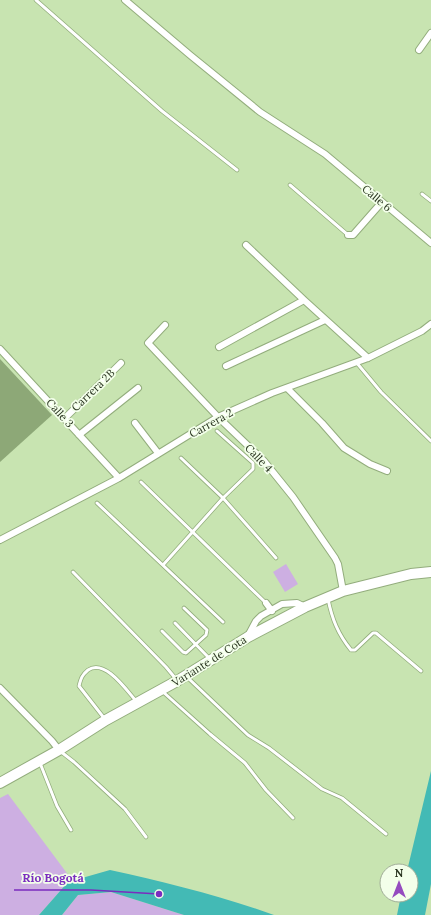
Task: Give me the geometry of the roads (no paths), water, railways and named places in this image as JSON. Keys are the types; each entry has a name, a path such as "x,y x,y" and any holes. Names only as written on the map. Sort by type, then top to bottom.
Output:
{"main road":[{"name":"Variante de Cota","path":"0,783 59,750 106,720 177,681 248,637 305,607 343,591 411,574 431,572"}],"street":[{"name":"Calle 6","path":"125,0 260,112 323,152 431,243"},
{"path":"419,50 431,33"},
{"path":"348,235 353,235 382,202"},
{"path":"246,245 368,358"},
{"path":"219,347 304,300"},
{"path":"226,366 326,320"},
{"name":"Carrera 2","path":"0,540 119,478 218,417 287,388 368,358 431,324"},
{"name":"Calle 4","path":"165,325 148,343 218,417 264,461 293,497 336,558 343,591"},
{"name":"Calle 3","path":"0,349 119,478"},
{"name":"Carrera 2B","path":"65,418 121,363"},
{"path":"79,435 138,388"},
{"path":"287,388 322,423 344,448 370,464 387,471"},
{"path":"135,423 158,453"},
{"path":"266,603 272,611"},
{"path":"248,637 256,621 261,616 282,604 297,603 305,607"},
{"path":"0,688 59,750"}],"lane":[{"path":"36,0 162,111 237,170"},
{"path":"290,185 348,235"},
{"path":"422,194 431,201"},
{"path":"356,362 381,392 431,441"},
{"path":"163,565 223,498 253,469 253,463 217,431"},
{"path":"181,458 223,498 276,558"},
{"path":"141,482 266,603"},
{"path":"97,503 223,622"},
{"path":"73,572 166,667 177,681"},
{"path":"327,597 336,627 342,639 351,650 355,650 373,633 376,633 421,671"},
{"path":"162,632 183,652 186,653 206,635 207,630 184,608"},
{"path":"175,623 212,660"},
{"path":"106,720 79,686 81,676 91,668 101,668 111,673 138,703"},
{"path":"186,675 248,735 269,748 322,789 342,798 386,834"},
{"path":"161,690 245,763 266,790 292,818"},
{"path":"59,750 74,762 125,810 146,837"},
{"path":"38,761 46,776 57,806 71,830"}],"water":[{"path":"431,771 431,884 425,915 397,915 399,903 419,903 419,863 409,863"},
{"path":"110,870 193,890 274,915 184,915 111,892 78,895 62,915 39,915 68,882"}],"place":[{"name":"Río Bogotá","path":"159,894"}]}
